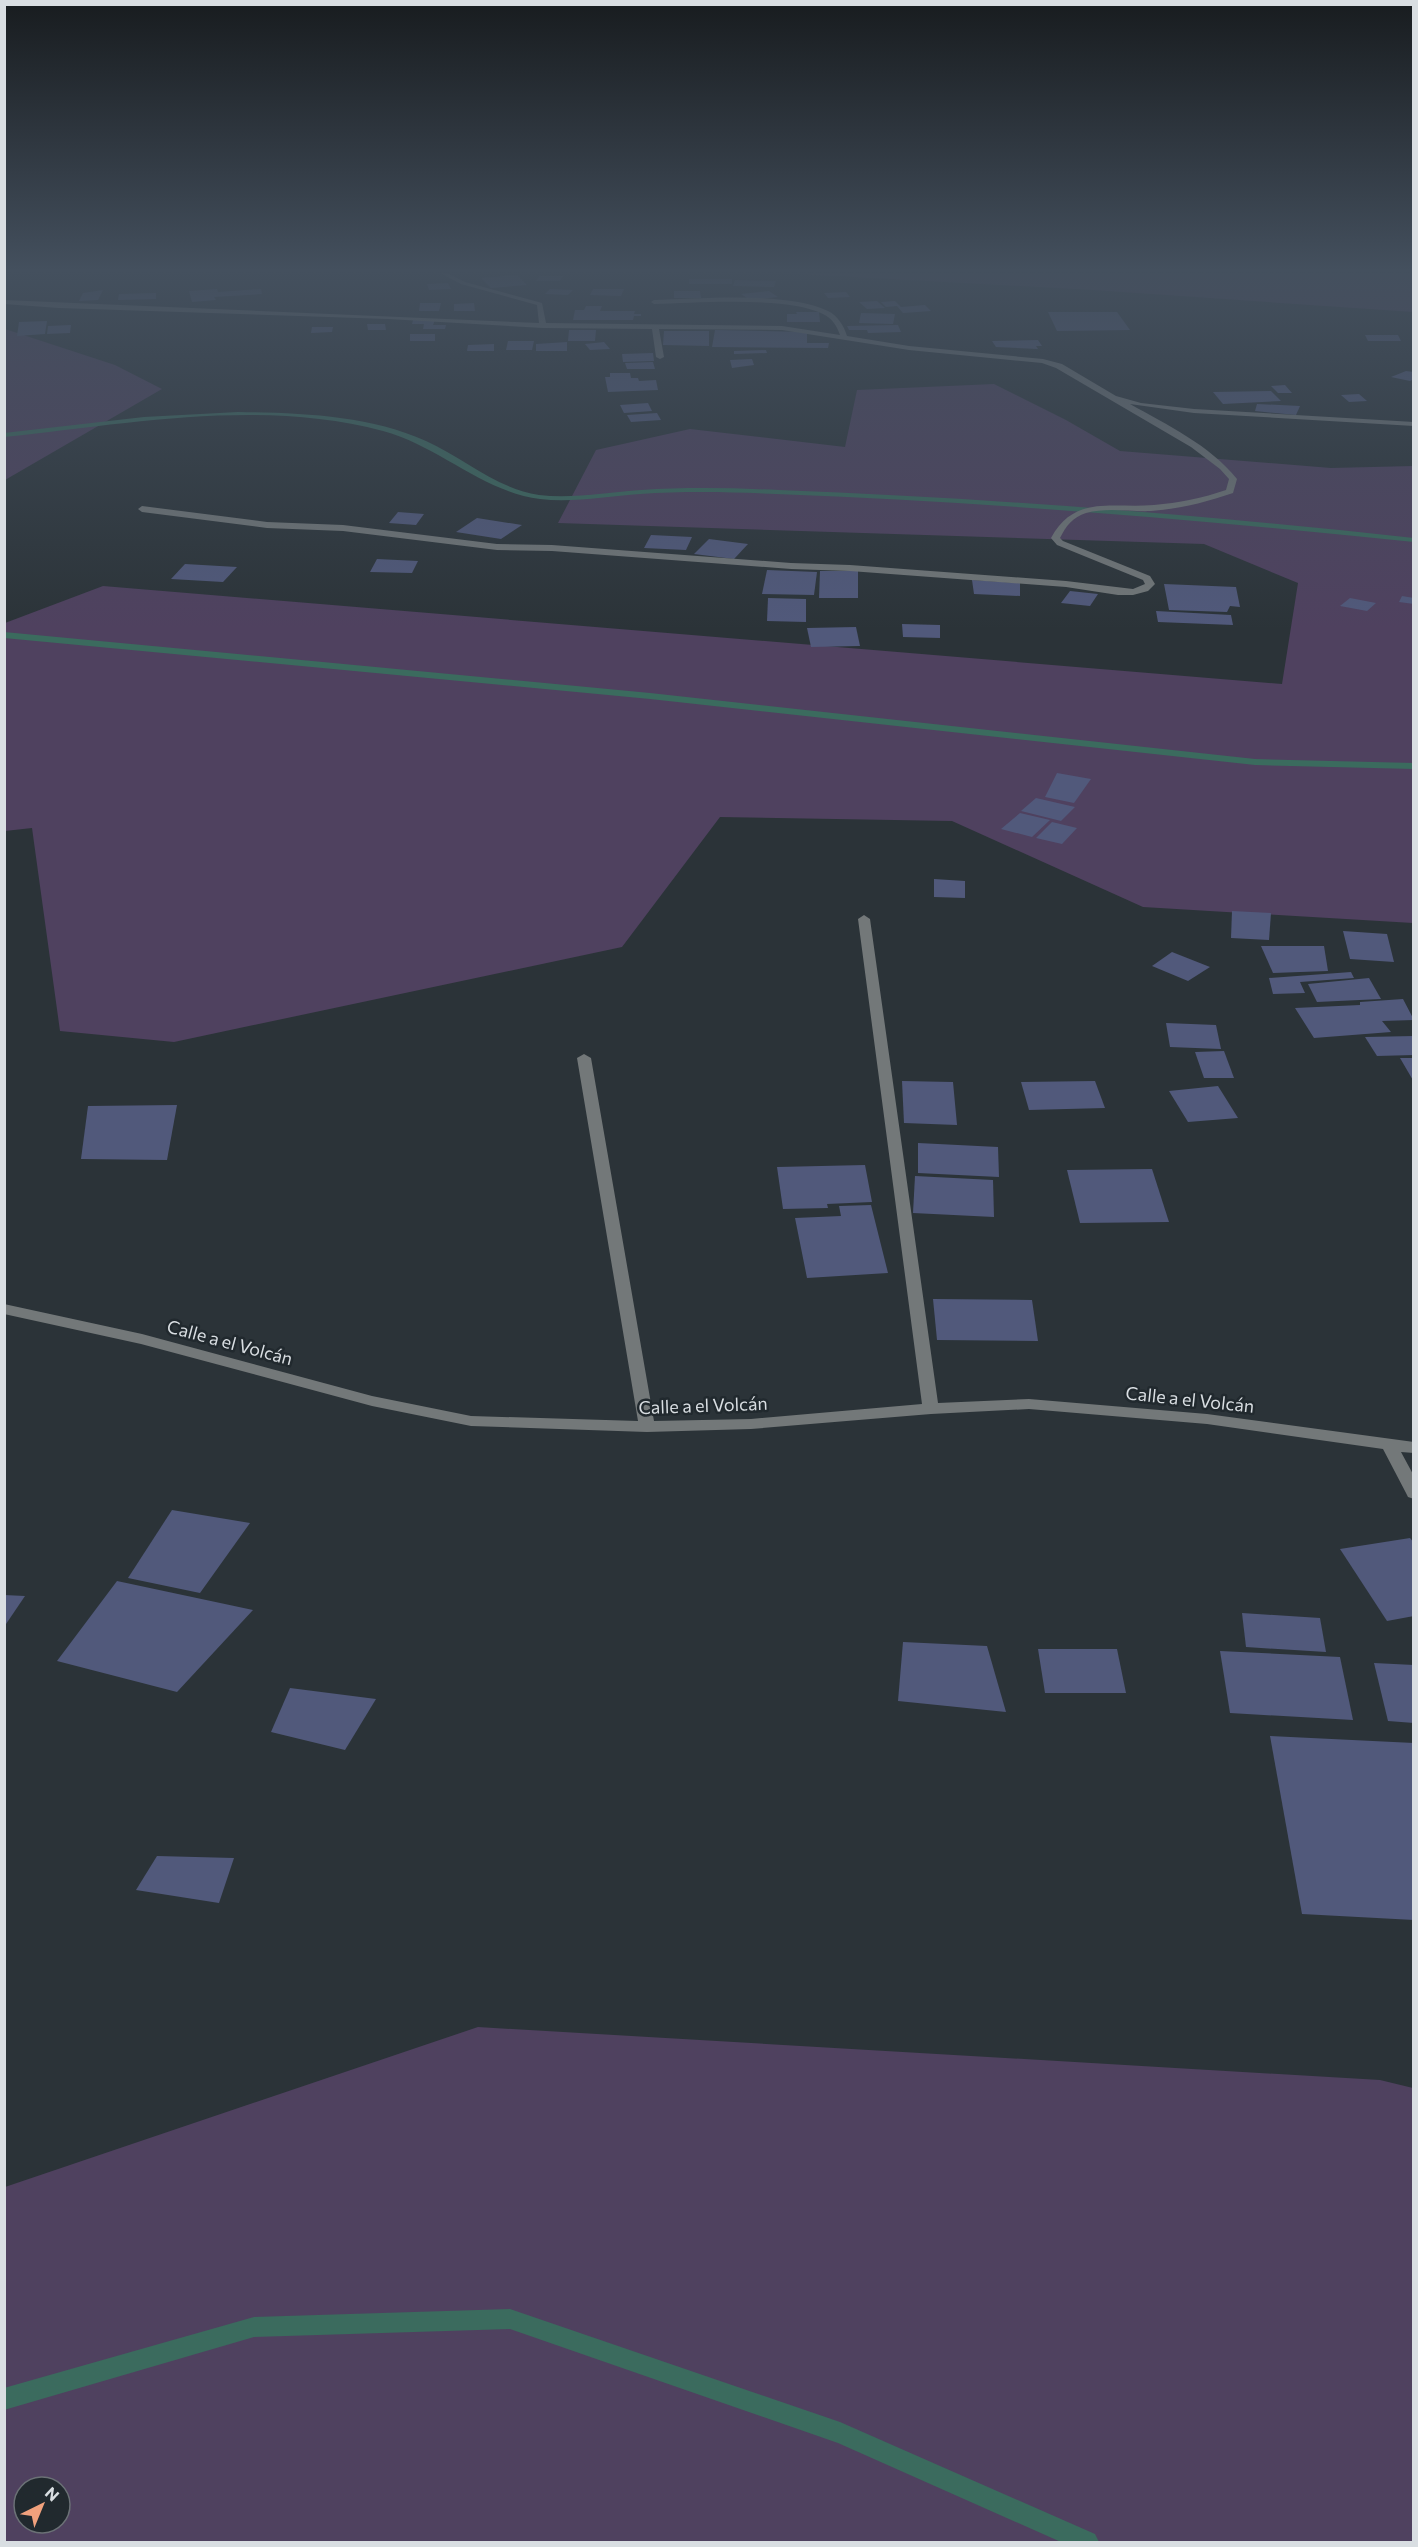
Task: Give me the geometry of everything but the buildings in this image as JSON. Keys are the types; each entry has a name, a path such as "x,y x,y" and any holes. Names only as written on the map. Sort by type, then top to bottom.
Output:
{"street":[{"path":"142,509 267,525 343,528 497,547 552,548 790,566 850,568 1066,584 1133,592 1145,589 1150,584 1147,578 1060,543 1055,537 1058,528 1072,516 1102,507 1151,508 1217,496 1230,491 1233,479 1226,469 1205,453 1103,392"},
{"path":"1113,398 1141,405 1184,410 1413,424"},
{"path":"864,919 931,1409"},
{"path":"584,1058 647,1427"},
{"name":"Calle a el Volcán","path":"4,1309 142,1339 372,1401 471,1421 647,1427 751,1424 931,1409 1029,1404 1207,1419 1413,1448"},
{"path":"1389,1444 1413,1493"}],"shaded area":[{"path":"5,392 157,392 5,480"},
{"path":"857,392 1010,392 1120,451 1331,468 1413,466 1413,923 1143,907 952,821 720,817 622,947 174,1042 60,1031 32,828 5,831 5,623 103,586 1282,684 1298,583 1204,544 558,523 596,450 690,429 845,447"},
{"path":"478,2027 1380,2080 1413,2088 1413,2542 5,2542 5,2187"}],"waterway":[{"path":"4,435 191,416 284,414 376,427 415,439 499,485 540,497 694,490 863,495 1099,510 1414,540"},
{"path":"4,635 650,696 1255,762 1414,766"},
{"path":"4,2399 254,2327 510,2319 840,2433 1087,2542"}]}
